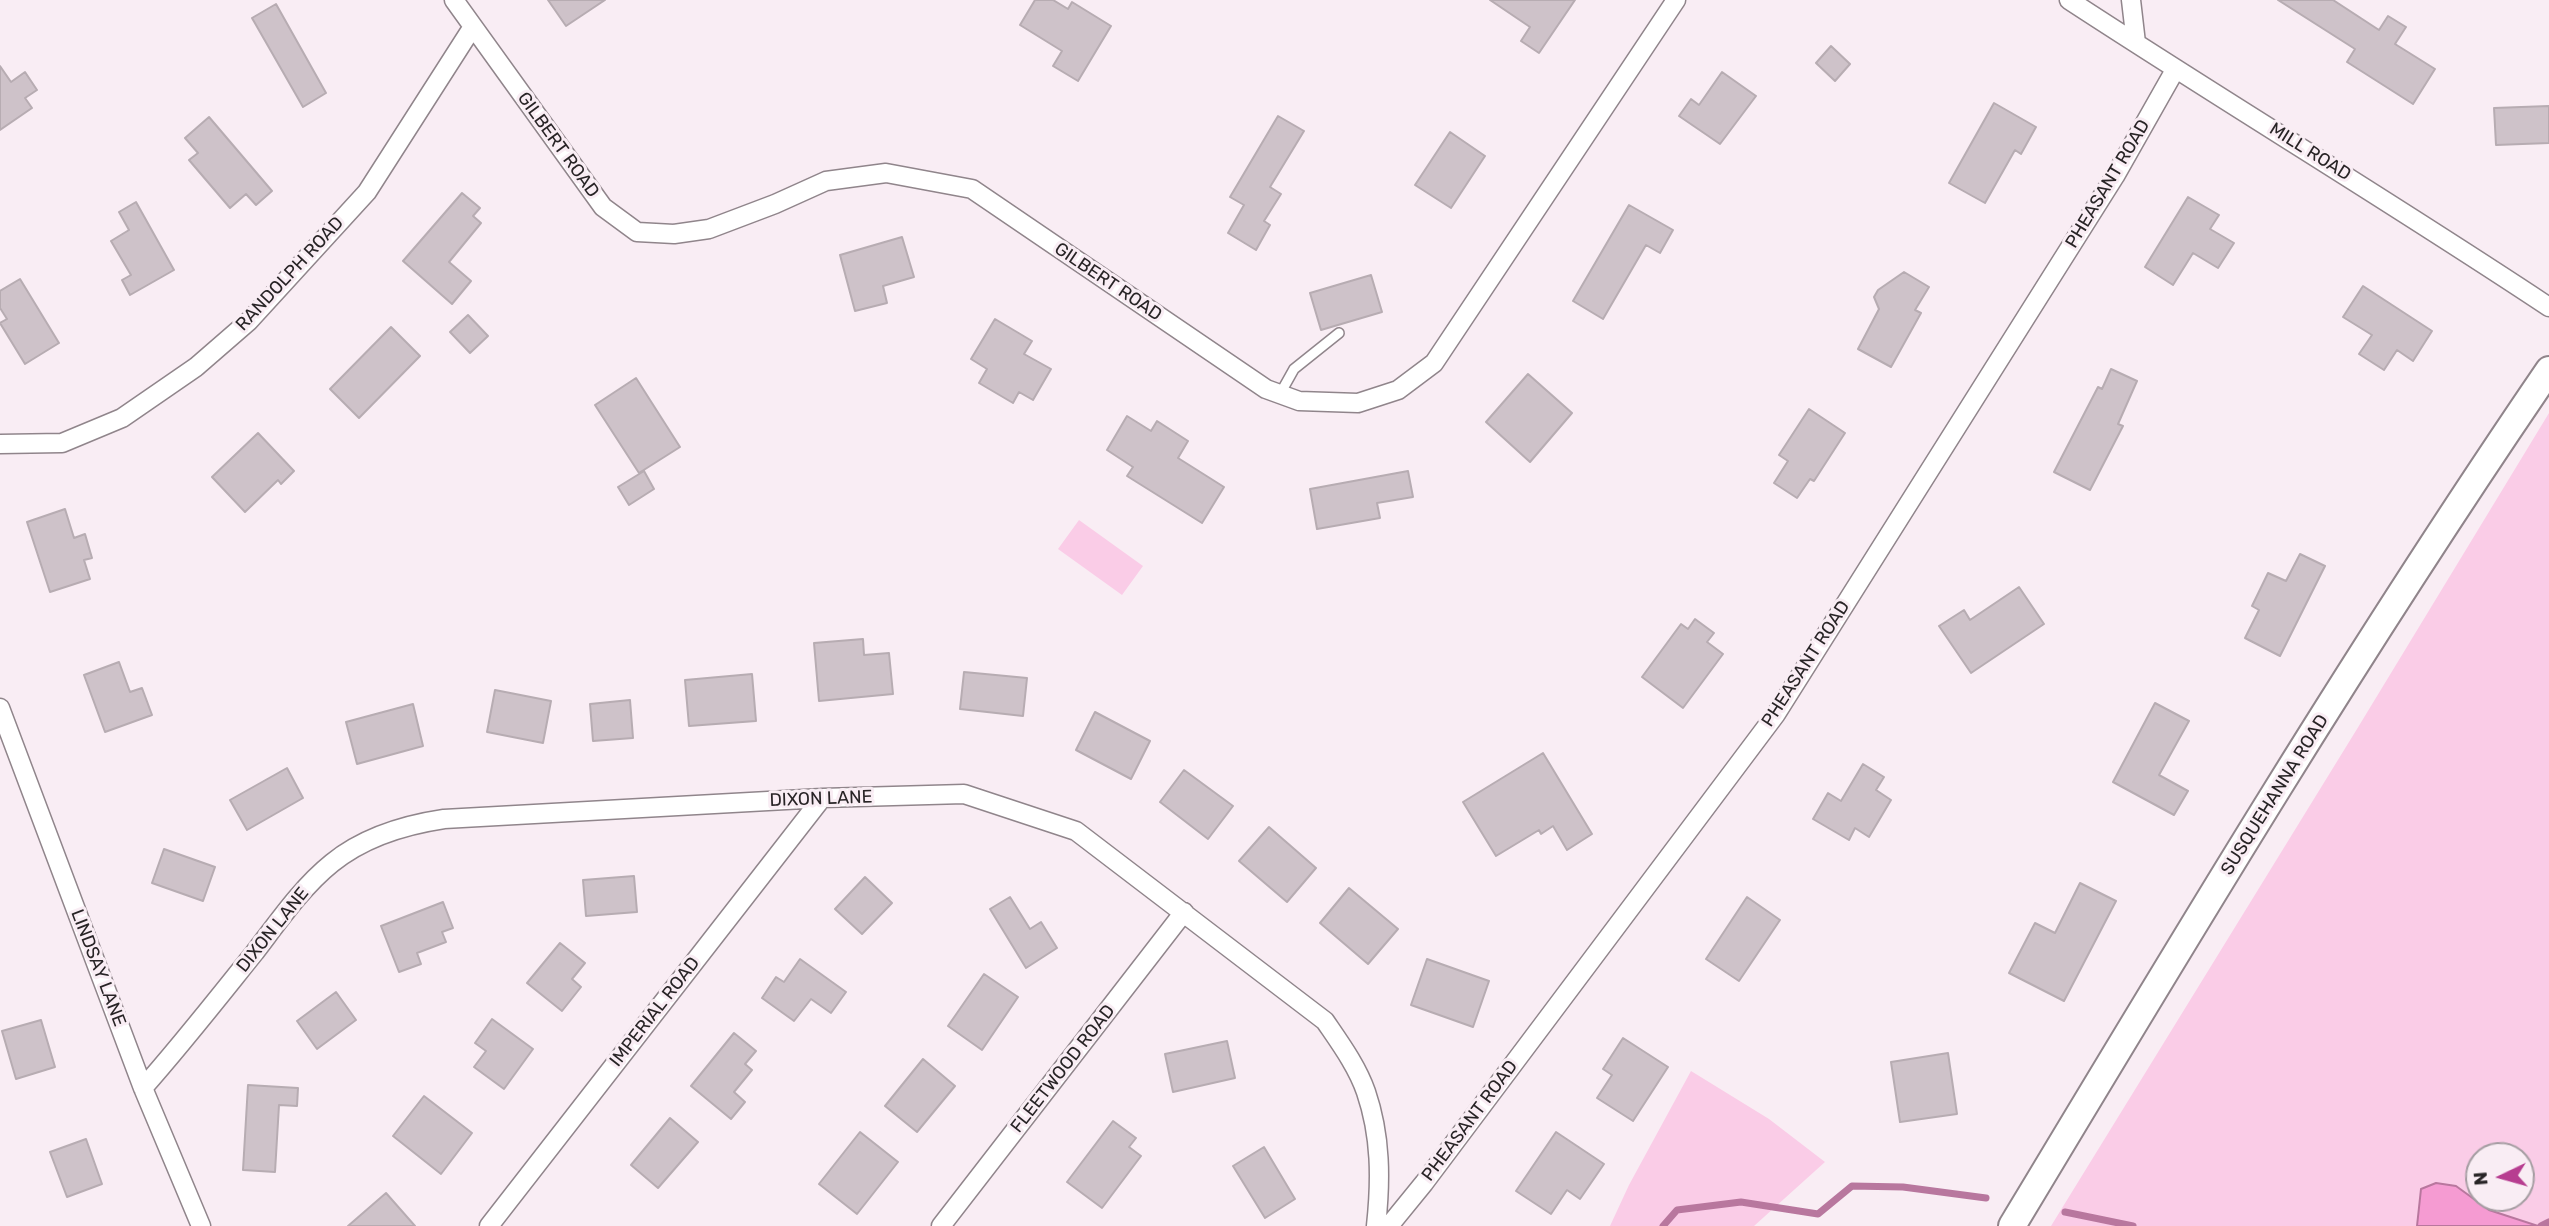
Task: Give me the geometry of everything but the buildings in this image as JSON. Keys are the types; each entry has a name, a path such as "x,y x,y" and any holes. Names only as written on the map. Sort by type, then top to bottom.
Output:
{"main road":[{"name":"SUSQUEHANNA ROAD","path":"2012,1226 2330,705 2487,461 2549,370"}],"street":[{"name":"GILBERT ROAD","path":"454,0 603,207 637,232 674,234 709,229 826,181 886,173 972,189 1266,389 1299,401 1358,403 1398,390 1434,363 1676,0"},
{"name":"MILL ROAD","path":"2069,0 2175,70 2305,148 2549,307"},
{"path":"2131,0 2136,43"},
{"name":"RANDOLPH ROAD","path":"0,444 62,443 122,418 195,367 249,321 367,192 472,28"},
{"name":"PHEASANT ROAD","path":"1389,1226 1776,714 2115,176 2175,70"},
{"name":"LINDSAY LANE","path":"0,708 143,1088 201,1226"},
{"name":"DIXON LANE","path":"143,1088 200,1022 303,892 331,863 370,839 413,824 444,819 822,798 964,794 1076,831 1325,1021 1347,1054 1365,1090 1375,1126 1381,1184 1376,1226"},
{"name":"IMPERIAL ROAD","path":"488,1226 822,798"},
{"name":"FLEETWOOD ROAD","path":"941,1226 1184,912"}],"lane":[{"path":"1280,394 1294,369 1339,333"}],"shaded area":[{"path":"2549,413 2549,1226 2051,1226 2357,729"},
{"path":"1079,520 1143,566 1122,595 1058,549"},
{"path":"1691,1071 1769,1119 1825,1162 1754,1226 1610,1226 1629,1185"},
{"path":"2436,1183 2456,1186 2465,1193 2465,1212 2495,1212 2538,1226 2417,1226 2421,1189"}],"waterway":[{"path":"1663,1226 1677,1210 1741,1202 1818,1214 1852,1186 1903,1187 1986,1198"},
{"path":"2065,1212 2133,1226"},
{"path":"2541,1226 2549,1222"}]}
